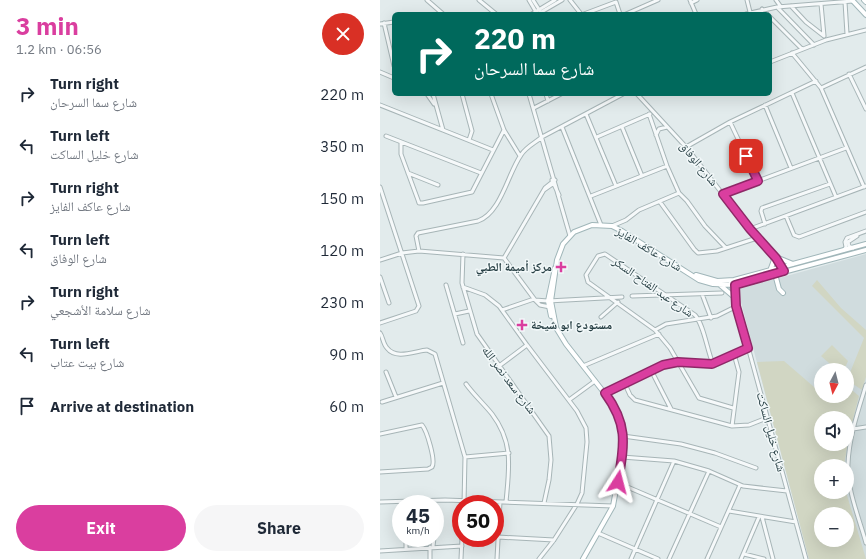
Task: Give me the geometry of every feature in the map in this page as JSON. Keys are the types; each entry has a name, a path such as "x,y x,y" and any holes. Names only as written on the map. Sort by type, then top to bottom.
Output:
{"main road":[{"path":"853,0 866,15"},
{"name":"شارع عاكف الفايز","path":"570,236 584,227 601,225 612,226 704,282 720,285 774,274 794,264 866,244"},
{"path":"570,236 561,248 556,267 552,273 550,307 556,327 594,381 605,393 620,418 623,436 622,457 613,506 583,559"},
{"name":"شارع عاكف الفايز","path":"693,275 711,280 732,283 769,271 782,270 866,250"},
{"path":"769,271 774,258 794,264"},
{"path":"774,274 779,289 783,293"},
{"path":"720,285 733,296"}],"street":[{"path":"427,0 441,12"},
{"path":"479,0 493,12"},
{"path":"529,0 538,12"},
{"path":"533,0 538,12"},
{"path":"538,12 555,0"},
{"path":"538,12 562,0"},
{"path":"570,0 580,12"},
{"path":"574,0 576,6"},
{"path":"631,12 658,0"},
{"path":"695,12 691,1 697,0"},
{"path":"747,0 750,12 777,7 845,2 853,0"},
{"path":"776,0 781,7"},
{"path":"589,12 615,1 619,12"},
{"path":"845,2 847,34"},
{"path":"821,4 824,36 826,40"},
{"path":"791,6 806,22 824,36"},
{"path":"777,7 814,45"},
{"path":"762,9 765,12"},
{"path":"772,19 802,49"},
{"path":"392,22 382,24 392,59"},
{"path":"772,61 826,40 866,30"},
{"path":"750,229 865,186 846,148 822,88 792,53"},
{"path":"822,88 866,66"},
{"path":"380,72 392,77"},
{"path":"849,74 866,109"},
{"path":"686,148 730,122 816,81"},
{"path":"792,93 836,197"},
{"path":"428,96 437,108"},
{"path":"434,96 443,130"},
{"path":"463,96 472,131 469,140"},
{"path":"492,96 504,130 520,156"},
{"path":"530,96 570,236"},
{"path":"547,96 548,101"},
{"path":"534,108 557,96"},
{"path":"419,250 416,236 418,233 478,221 486,217 505,187 520,156 542,137 619,96"},
{"name":"شارع الوفاق","path":"639,96 686,148 782,270"},
{"path":"380,105 493,150"},
{"path":"764,105 791,168"},
{"path":"597,137 653,112"},
{"path":"586,114 597,137 616,186"},
{"path":"649,114 667,166 679,193 684,197 705,226 726,248"},
{"path":"730,122 758,181"},
{"path":"562,127 591,196 601,225"},
{"path":"622,127 642,176"},
{"path":"656,135 661,128 667,128"},
{"path":"401,142 401,154 420,204 472,192 504,130"},
{"path":"386,136 481,173"},
{"path":"723,194 846,148"},
{"path":"591,196 667,166"},
{"path":"408,173 438,185"},
{"path":"504,258 544,190 554,182"},
{"path":"765,224 761,211 762,208 830,184"},
{"path":"380,186 419,304 418,309 380,323"},
{"path":"612,226 626,220 639,210 679,193"},
{"path":"660,202 696,251 704,253 757,238"},
{"path":"786,216 794,235 799,238 866,212"},
{"path":"865,231 866,236"},
{"path":"853,248 849,245 848,240 865,231"},
{"path":"844,250 846,247 845,241 847,238 865,231"},
{"path":"380,260 402,253 419,250 504,258 534,300 540,306 550,307"},
{"name":"شارع عبد الفتاح السكر","path":"714,364 707,348 699,320 667,294 604,253 598,256 586,278 588,282 618,302 659,334 678,362 699,398 733,408"},
{"name":"شارع سعد نصر الله","path":"463,254 463,287 478,338 546,429 550,438 552,452 549,480 544,503"},
{"path":"380,277 389,303"},
{"name":"شارع خليل الساكت","path":"732,283 733,296 806,559"},
{"name":"شارع خليل الساكت","path":"732,283 736,306"},
{"path":"446,285 463,343"},
{"path":"463,287 490,298 502,310 527,346 570,400 583,420 587,435 583,487 577,504 554,540 539,559"},
{"path":"632,296 722,293"},
{"path":"702,294 711,318"},
{"path":"502,310 534,300 550,301 622,297"},
{"path":"601,317 618,302"},
{"path":"655,330 666,324 711,318 721,315 736,306"},
{"path":"455,314 469,311"},
{"path":"380,333 387,348 393,352 404,354 427,350 433,353 437,360 465,457 464,495"},
{"path":"583,366 659,334"},
{"path":"499,366 527,346"},
{"path":"605,393 624,382 667,363 678,362 714,364 748,348"},
{"path":"732,426 733,408 739,372 734,354"},
{"path":"651,370 671,409"},
{"path":"386,372 396,397"},
{"path":"570,400 594,381"},
{"path":"624,382 630,395 635,400 732,426 749,425 767,418"},
{"path":"382,402 443,383"},
{"path":"466,384 502,429 506,439 509,453 506,502 613,506"},
{"path":"854,426 866,385"},
{"path":"380,434 422,425 426,433 434,462 432,467 428,469 380,472"},
{"path":"854,429 866,427"},
{"path":"623,436 681,444 721,455 756,468"},
{"path":"850,451 848,464 849,478 866,542"},
{"path":"465,457 509,453"},
{"path":"622,457 674,461 709,471 740,485 787,491"},
{"path":"631,559 674,461"},
{"path":"669,559 709,471"},
{"path":"618,482 721,527"},
{"path":"707,559 740,485"},
{"path":"380,502 392,502"},
{"path":"729,511 796,522"},
{"path":"741,559 760,517"},
{"path":"760,517 773,559"},
{"path":"598,533 658,559"},
{"path":"504,537 554,540"},
{"path":"380,550 432,547 430,559"},
{"path":"461,559 462,547"},
{"path":"498,547 498,559"},
{"path":"744,554 764,559"}],"shaded area":[{"path":"866,254 866,559 809,559 738,291 739,289"}],"green space":[{"path":"817,280 841,308 866,330 866,377 862,390 854,385 854,363 864,338 812,286"},
{"path":"832,345 848,361 847,363 829,363 821,356"},
{"path":"784,361 814,387 814,403 854,403 854,392 859,396 854,416 854,411 814,411 814,451 846,451 845,459 814,459 814,499 848,499 850,507 814,507 814,547 854,547 854,519 866,559 809,559 757,362"}],"place":[{"name":"مركز أميمة الطبي","path":"561,267"},
{"name":"مستودع ابو شيخة","path":"522,325"}],"route":[{"path":"618,482 623,444 622,424 613,404 605,393 624,382 672,362 704,365 712,364 748,348 736,306 735,285 784,271 783,267 775,256 772,255 750,229 723,194 758,181 746,156"}]}
